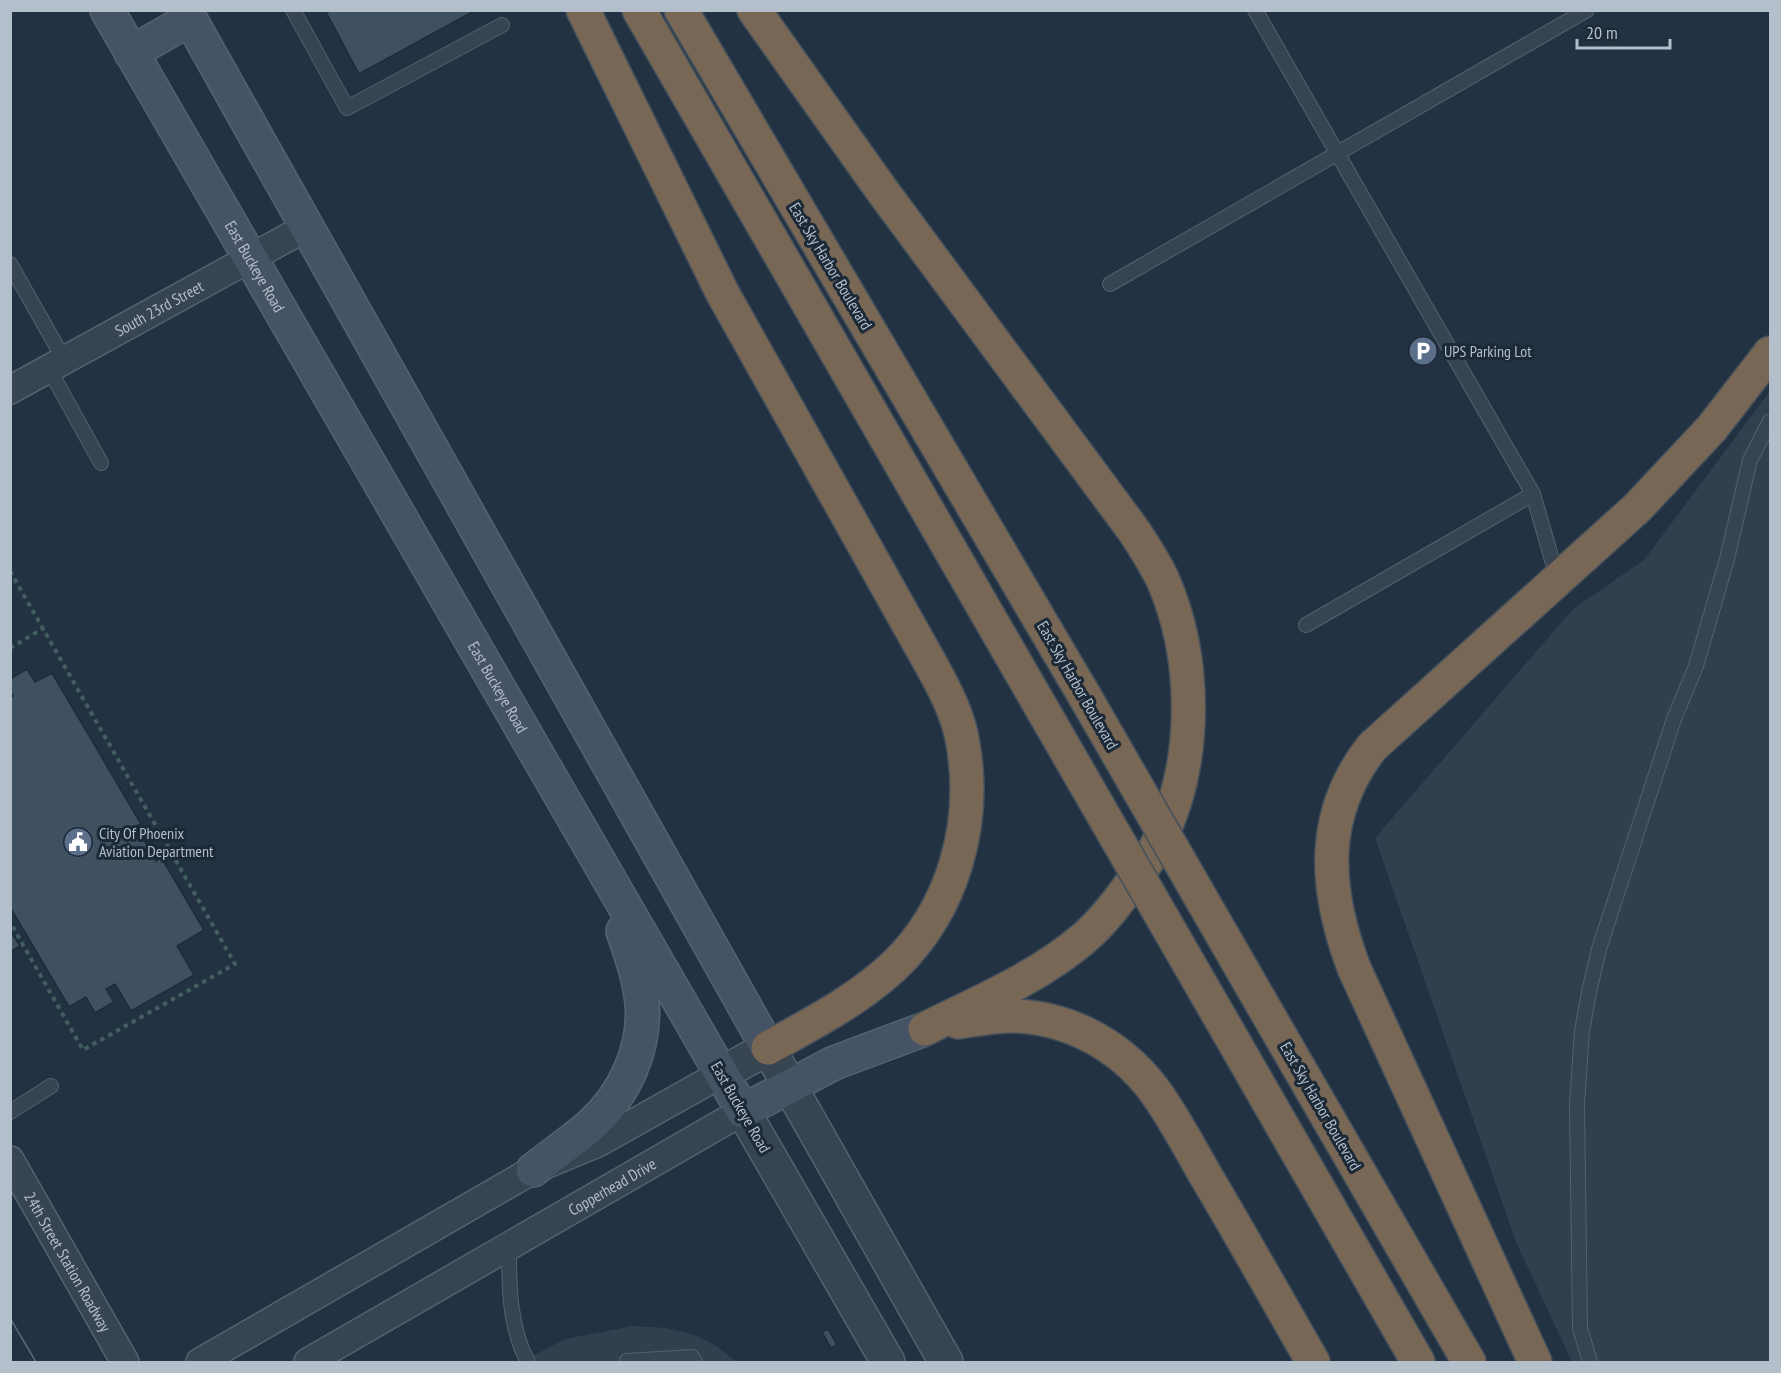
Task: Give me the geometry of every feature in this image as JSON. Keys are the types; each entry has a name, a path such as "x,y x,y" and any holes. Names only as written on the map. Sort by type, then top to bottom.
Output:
{"highway":[{"path":"583,10 723,294 933,668 952,707 963,743 967,790 963,837 951,881 930,921 907,953 876,981 836,1008 768,1048"},
{"path":"639,10 1418,1362"},
{"name":"East Sky Harbor Boulevard","path":"681,10 1084,695 1469,1362"},
{"path":"753,10 881,189 1134,531 1162,578 1180,631 1184,654 1187,698 1184,763 1171,814 1150,859 1102,922 1066,953 990,997 925,1029"},
{"path":"1534,1362 1354,968 1336,913 1332,877 1338,812 1356,767 1372,747 1637,508 1719,421 1770,353"},
{"path":"925,1029 998,1017 1039,1018 1087,1033 1125,1060 1159,1097 1312,1362"}],"main road":[{"name":"East Buckeye Road","path":"107,10 743,1111"},
{"path":"131,53 193,14 307,227 768,1048"},
{"path":"533,1170 591,1125 604,1111 626,1078 639,1041 642,1002 639,981 600,864"},
{"name":"Copperhead Drive","path":"743,1111 789,1085 842,1060 925,1029"}],"street":[{"name":"South 23rd Street","path":"10,390 307,227"},
{"path":"200,1362 533,1170 598,1143 768,1048 946,1362"},
{"name":"Copperhead Drive","path":"308,1362 743,1111"},
{"name":"East Buckeye Road","path":"743,1111 888,1362"},
{"name":"24th Street Station Roadway","path":"10,1160 125,1362"}],"lane":[{"path":"293,10 347,108 502,25"},
{"path":"1255,10 1533,494 1557,579"},
{"path":"1110,284 1587,10"},
{"path":"10,264 101,463"},
{"path":"1590,1362 1580,1328 1577,1103 1582,1031 1589,992 1599,949 1654,779 1674,719 1696,666 1728,559 1750,460 1770,421"},
{"path":"1306,625 1533,494"},
{"path":"10,1112 51,1086"},
{"path":"509,1246 514,1326 526,1359"},
{"path":"626,1362 692,1357 695,1362"}],"path":[{"path":"10,571 235,964 83,1050 10,922"},
{"path":"10,648 44,628"}],"shaded area":[{"path":"1770,391 1770,1362 1572,1362 1516,1242 1375,838 1573,609 1644,560"},
{"path":"633,1326 666,1328 695,1335 716,1346 736,1362 521,1362 565,1339"}],"building":[{"path":"325,10 476,10 359,74"},
{"name":"City Of Phoenix Aviation Department","path":"27,669 35,682 52,673 141,824 136,826 156,861 161,857 204,930 177,946 194,975 131,1011 115,984 106,989 114,1002 95,1013 86,997 69,1007 10,907 10,697 13,696 10,690 10,679"},
{"path":"10,930 20,946 10,952"},
{"path":"828,1329 837,1345 831,1348 822,1332"}],"tram line":[{"path":"10,1318 36,1362"}],"place":[{"name":"UPS Parking Lot","path":"1423,351"},
{"name":"City Of Phoenix Aviation Department","path":"78,842"}]}
